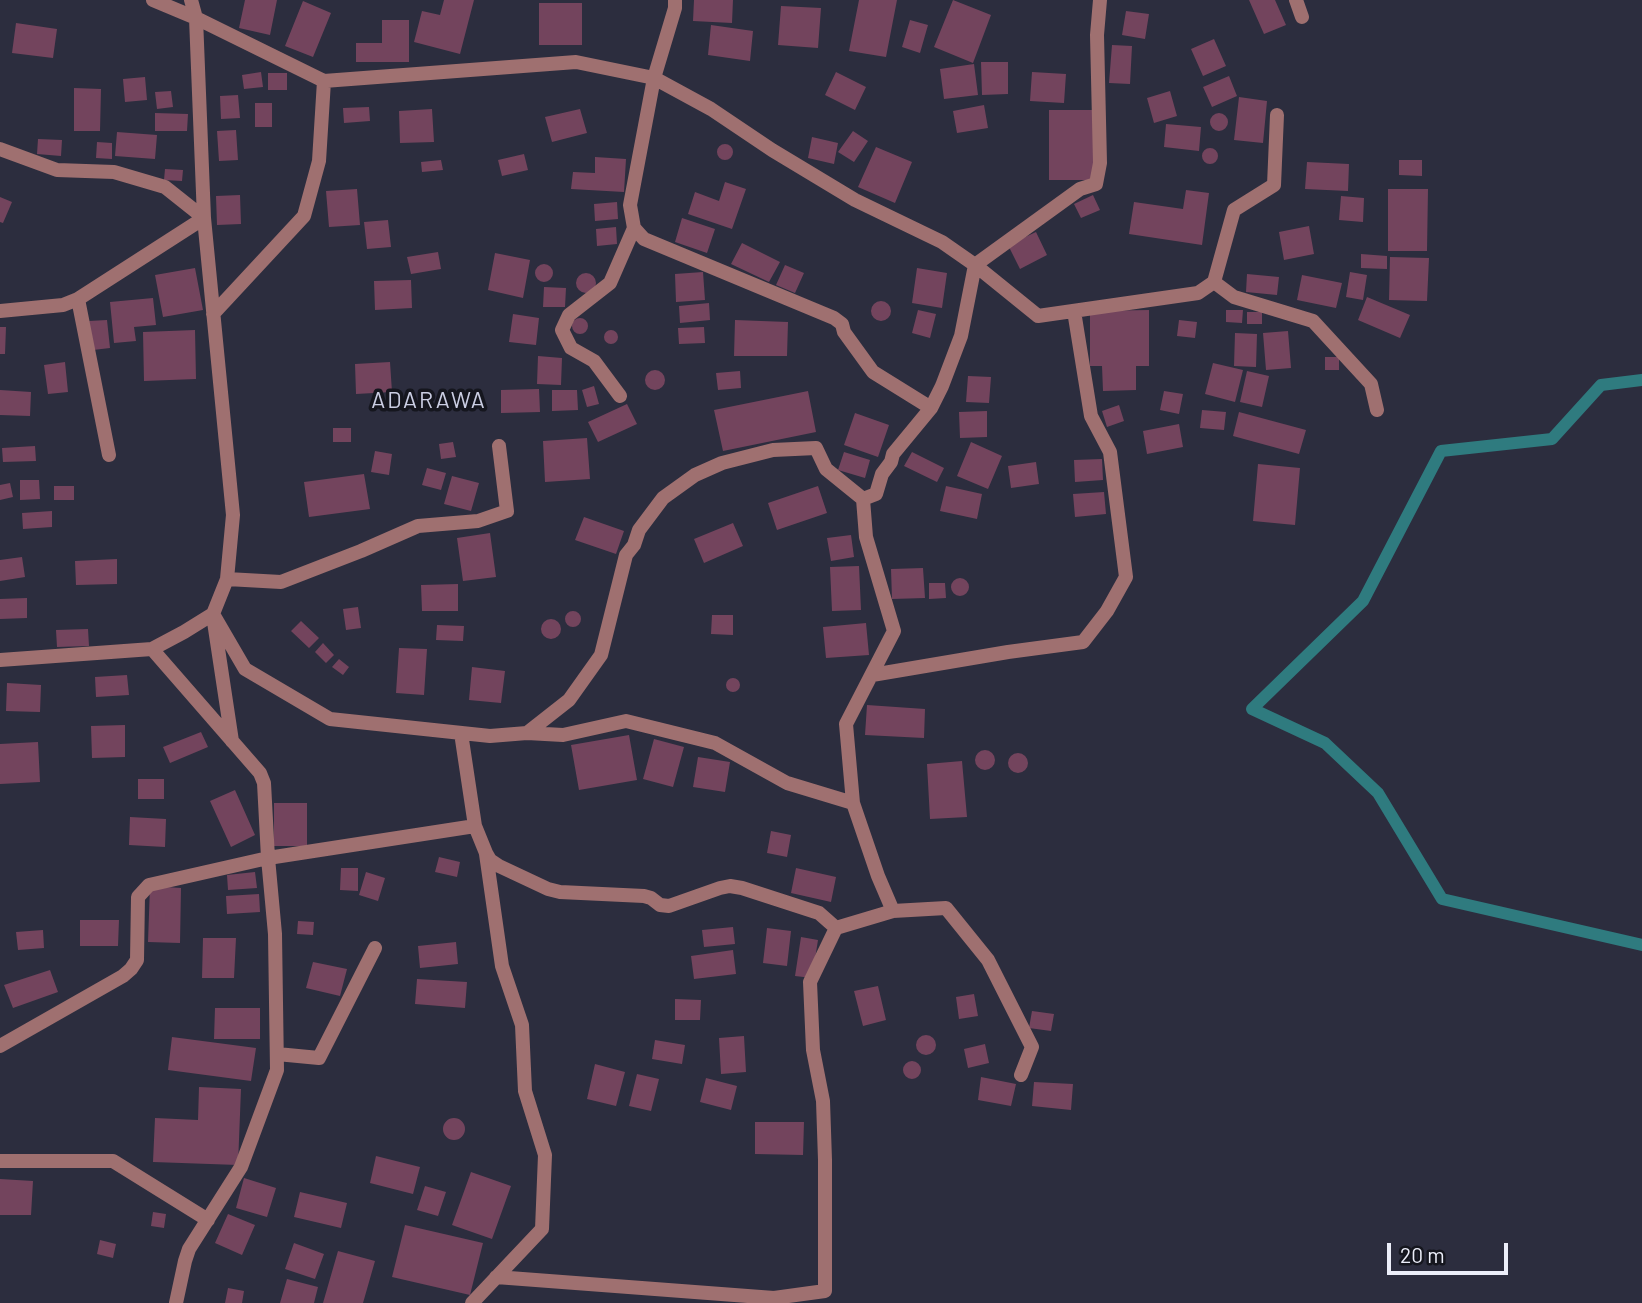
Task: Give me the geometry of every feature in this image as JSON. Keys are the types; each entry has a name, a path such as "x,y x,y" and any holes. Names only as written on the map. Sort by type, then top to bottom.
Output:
{"street":[{"path":"153,0 197,18 324,81 576,62 654,78 711,108 772,150 855,200 942,242 1038,316 1198,293 1214,282 1234,211 1274,185 1277,114"},
{"path":"191,0 197,18 204,218 233,516 227,579 213,614 232,741"},
{"path":"675,0 654,78 630,205 634,228 644,239 835,318 842,324 844,332 873,372 931,408"},
{"path":"863,499 876,494 881,474 891,462 893,454 931,408 942,386 961,336 975,265 1080,189 1096,184 1100,163 1097,35 1100,0"},
{"path":"1296,0 1302,17"},
{"path":"213,314 304,216 319,161 324,81"},
{"path":"0,149 57,170 114,173 165,187 204,218"},
{"path":"0,311 63,305 78,299 204,218"},
{"path":"620,396 594,361 571,348 562,330 569,315 610,283 634,228"},
{"path":"1214,282 1234,297 1313,321 1371,384 1377,410"},
{"path":"78,299 109,455"},
{"path":"872,675 1083,642 1107,611 1126,577 1110,452 1091,416 1073,311"},
{"path":"227,579 281,582 418,526 478,522 507,511 499,446"},
{"path":"527,733 569,700 601,655 625,555 634,545 639,530 663,498 695,475 722,463 773,450 816,448 826,469 863,499 866,537 894,631 846,724 853,803 893,911"},
{"path":"213,614 246,669 330,719 490,736 527,733 564,735 625,721 715,743 787,783 853,803"},
{"path":"0,660 152,649 213,614"},
{"path":"152,649 260,773 264,783 275,934 277,1070 241,1167 189,1249 176,1303"},
{"path":"461,733 475,826 490,860 499,866 560,892 644,896 660,905 669,906 720,888 742,888 820,913 836,928"},
{"path":"0,1046 131,969 137,960 138,897 149,885 268,858 475,826"},
{"path":"471,1303 542,1230 545,1155 525,1091 522,1025 502,966 486,853"},
{"path":"496,1278 774,1298 825,1291 823,1101 813,1050 810,982 836,928 893,911 946,908 988,960 1032,1047 1021,1075"},
{"path":"277,1054 319,1058 375,948"},
{"path":"0,1161 113,1161 208,1220"}],"building":[{"path":"245,0 277,0 270,35 239,28"},
{"path":"444,0 474,0 460,54 414,42 422,11 440,15"},
{"path":"694,0 733,0 732,23 693,21"},
{"path":"859,0 897,0 886,57 849,51"},
{"path":"953,0 991,15 973,63 934,47"},
{"path":"1249,0 1275,0 1286,25 1264,34"},
{"path":"303,1 331,13 313,57 285,46"},
{"path":"539,3 582,3 582,45 539,45"},
{"path":"781,6 821,8 818,48 778,45"},
{"path":"1126,11 1149,14 1145,39 1122,35"},
{"path":"382,20 409,20 409,62 356,62 356,43 382,43"},
{"path":"910,20 928,25 920,53 902,47"},
{"path":"16,23 57,29 53,58 12,53"},
{"path":"711,25 753,31 750,61 708,55"},
{"path":"1214,39 1226,66 1203,76 1191,49"},
{"path":"1112,45 1132,46 1130,84 1109,83"},
{"path":"981,62 1008,62 1008,94 982,95"},
{"path":"974,64 978,95 944,99 940,69"},
{"path":"261,72 263,87 244,89 242,75"},
{"path":"836,72 866,87 855,110 825,95"},
{"path":"1032,72 1066,74 1064,103 1030,101"},
{"path":"268,73 287,73 287,90 268,90"},
{"path":"1229,76 1237,96 1212,107 1203,87"},
{"path":"145,77 147,100 125,102 123,79"},
{"path":"74,88 101,89 100,131 74,131"},
{"path":"171,91 173,107 157,109 155,92"},
{"path":"1170,91 1177,116 1154,123 1147,98"},
{"path":"238,95 240,118 221,119 220,96"},
{"path":"1239,97 1267,101 1263,143 1234,140"},
{"path":"255,103 272,103 272,127 255,127"},
{"path":"984,105 988,128 957,133 953,111"},
{"path":"369,107 370,121 344,123 343,108"},
{"path":"432,109 434,142 400,143 399,111"},
{"path":"580,109 587,133 552,142 545,117"},
{"path":"1049,110 1094,110 1094,180 1049,180"},
{"path":"155,113 188,114 187,131 155,131"},
{"path":"1219,113 1225,116 1228,122 1225,128 1219,131 1213,128 1210,122 1213,116"},
{"path":"1166,124 1201,127 1199,151 1164,147"},
{"path":"236,130 238,160 219,161 217,131"},
{"path":"853,131 868,141 854,162 838,152"},
{"path":"117,132 157,135 155,159 115,156"},
{"path":"812,137 838,143 834,164 808,158"},
{"path":"38,139 62,140 61,156 37,154"},
{"path":"97,142 112,143 112,159 96,158"},
{"path":"725,144 733,152 725,160 717,152"},
{"path":"876,147 912,162 895,203 858,187"},
{"path":"1207,148 1213,148 1218,156 1216,162 1207,164 1202,159 1202,153"},
{"path":"524,154 528,170 502,176 498,160"},
{"path":"595,157 626,159 624,192 571,189 573,172 595,173"},
{"path":"441,160 443,170 422,172 421,162"},
{"path":"1399,160 1422,160 1422,176 1399,175"},
{"path":"1307,162 1349,164 1348,191 1305,189"},
{"path":"165,169 183,170 182,181 164,180"},
{"path":"725,182 746,189 732,229 688,214 695,192 719,201"},
{"path":"357,189 360,225 329,227 326,191"},
{"path":"1388,189 1428,189 1427,251 1388,251"},
{"path":"1186,190 1209,193 1202,245 1129,234 1134,202 1183,209"},
{"path":"240,195 241,224 217,225 216,196"},
{"path":"1093,195 1100,210 1081,218 1074,204"},
{"path":"1341,196 1364,198 1363,222 1339,220"},
{"path":"0,197 12,202 3,223 0,222"},
{"path":"617,202 618,219 595,221 594,204"},
{"path":"682,218 715,229 707,253 675,242"},
{"path":"388,220 391,247 367,249 364,222"},
{"path":"1309,226 1314,254 1284,260 1279,232"},
{"path":"616,227 617,244 597,246 596,229"},
{"path":"1036,232 1047,255 1020,269 1008,245"},
{"path":"742,243 780,262 769,282 731,264"},
{"path":"438,252 441,269 411,274 407,257"},
{"path":"495,253 530,260 523,298 488,290"},
{"path":"1361,254 1387,256 1387,269 1361,268"},
{"path":"1390,257 1429,258 1427,301 1389,300"},
{"path":"544,264 550,267 553,273 550,279 544,282 538,279 535,273 538,267"},
{"path":"785,265 804,273 795,293 776,285"},
{"path":"195,268 203,310 163,317 155,275"},
{"path":"917,268 947,273 942,308 912,303"},
{"path":"703,272 705,300 676,302 675,274"},
{"path":"1350,272 1367,275 1363,300 1346,297"},
{"path":"586,273 593,276 596,283 593,290 586,293 579,290 576,283 579,276"},
{"path":"1247,274 1279,277 1277,295 1246,292"},
{"path":"1302,275 1342,283 1336,308 1297,300"},
{"path":"411,280 412,308 375,310 374,281"},
{"path":"544,287 566,288 565,307 543,307"},
{"path":"1367,297 1410,315 1400,338 1358,320"},
{"path":"153,298 156,325 134,327 136,341 114,343 110,302"},
{"path":"881,301 888,304 891,311 888,318 881,321 874,318 871,311 874,304"},
{"path":"709,303 710,320 680,323 679,306"},
{"path":"918,310 936,314 930,338 912,333"},
{"path":"1149,310 1149,366 1136,366 1136,390 1103,391 1102,366 1090,366 1090,311"},
{"path":"1226,310 1243,310 1242,323 1226,322"},
{"path":"1247,312 1262,312 1262,324 1247,324"},
{"path":"513,314 539,318 536,345 509,342"},
{"path":"577,318 583,318 588,326 586,332 577,334 572,329 572,323"},
{"path":"107,320 110,348 93,350 89,321"},
{"path":"735,320 788,322 787,356 734,356"},
{"path":"1179,320 1197,322 1195,338 1177,336"},
{"path":"0,327 6,327 5,354 0,354"},
{"path":"704,327 705,343 679,344 678,328"},
{"path":"195,330 196,379 144,381 143,332"},
{"path":"611,330 616,332 616,342 611,344 606,342 604,337 606,332"},
{"path":"1288,331 1291,368 1266,370 1263,333"},
{"path":"1235,333 1257,334 1256,367 1234,366"},
{"path":"538,356 562,358 561,385 537,384"},
{"path":"1325,357 1339,357 1339,370 1325,370"},
{"path":"65,362 68,392 48,394 44,365"},
{"path":"390,362 392,392 356,394 355,364"},
{"path":"1213,363 1243,370 1235,402 1205,394"},
{"path":"655,370 662,373 665,380 662,387 655,390 648,387 645,380 648,373"},
{"path":"740,371 741,388 718,390 716,373"},
{"path":"1247,371 1269,376 1262,407 1240,402"},
{"path":"968,376 991,377 989,403 966,402"},
{"path":"594,386 599,404 587,407 582,390"},
{"path":"539,389 540,412 501,413 501,390"},
{"path":"0,390 31,392 30,416 0,415"},
{"path":"552,390 577,390 578,410 552,411"},
{"path":"808,391 816,432 723,451 714,410"},
{"path":"1164,391 1183,394 1179,414 1160,410"},
{"path":"627,404 637,424 598,442 588,422"},
{"path":"1119,405 1124,421 1107,427 1102,411"},
{"path":"1202,410 1226,412 1224,430 1200,428"},
{"path":"987,411 987,437 960,438 959,412"},
{"path":"1239,412 1306,430 1299,454 1233,436"},
{"path":"855,413 889,425 878,457 844,445"},
{"path":"1179,424 1183,447 1147,454 1143,431"},
{"path":"333,428 351,428 351,442 333,442"},
{"path":"587,438 590,479 545,482 543,441"},
{"path":"453,442 456,457 441,459 439,444"},
{"path":"971,442 1002,456 988,489 957,476"},
{"path":"35,446 36,461 3,462 2,448"},
{"path":"375,451 392,454 389,475 371,472"},
{"path":"844,452 870,460 865,478 838,470"},
{"path":"912,452 944,468 937,482 904,466"},
{"path":"1102,459 1103,480 1075,482 1074,460"},
{"path":"1036,462 1039,484 1011,488 1008,466"},
{"path":"1258,464 1300,468 1295,525 1253,521"},
{"path":"427,468 446,473 441,490 422,485"},
{"path":"364,474 370,509 309,517 304,482"},
{"path":"452,476 479,483 471,511 444,504"},
{"path":"20,480 39,480 40,499 20,500"},
{"path":"10,483 13,497 0,500 0,485"},
{"path":"54,486 74,486 74,500 54,500"},
{"path":"818,486 827,513 777,530 768,503"},
{"path":"946,486 982,494 977,519 940,511"},
{"path":"1104,492 1106,514 1075,517 1073,494"},
{"path":"52,511 52,527 23,529 22,513"},
{"path":"584,517 624,531 616,554 575,540"},
{"path":"733,523 743,546 704,563 694,539"},
{"path":"490,533 496,577 463,581 457,538"},
{"path":"851,535 854,557 831,561 827,538"},
{"path":"22,557 25,577 0,581 0,560"},
{"path":"117,559 117,584 76,585 75,561"},
{"path":"859,566 861,610 832,611 830,567"},
{"path":"923,568 925,598 892,599 891,569"},
{"path":"960,578 966,581 969,587 966,593 960,596 954,593 951,587 954,581"},
{"path":"929,583 945,583 946,598 929,599"},
{"path":"458,584 458,611 422,611 421,585"},
{"path":"27,598 27,618 0,619 0,599"},
{"path":"358,607 361,628 346,630 343,609"},
{"path":"570,611 576,611 581,619 579,625 570,627 565,622 565,616"},
{"path":"712,615 733,615 733,635 711,634"},
{"path":"551,619 558,622 561,629 558,636 551,639 544,636 541,629 544,622"},
{"path":"301,621 319,638 309,648 291,631"},
{"path":"866,623 869,655 826,658 823,627"},
{"path":"437,625 464,626 463,641 436,640"},
{"path":"88,629 89,646 57,647 56,630"},
{"path":"323,643 334,655 326,663 315,652"},
{"path":"399,648 427,649 424,695 396,693"},
{"path":"339,659 349,667 343,675 332,667"},
{"path":"472,667 505,671 501,703 469,700"},
{"path":"127,675 129,695 96,697 95,677"},
{"path":"733,678 738,680 738,690 733,692 728,690 726,685 728,680"},
{"path":"7,683 41,685 40,712 6,711"},
{"path":"867,705 925,709 924,738 865,735"},
{"path":"125,725 125,757 92,758 91,726"},
{"path":"201,732 208,747 170,763 163,747"},
{"path":"629,735 637,780 579,790 571,745"},
{"path":"654,739 684,747 673,787 643,779"},
{"path":"38,742 40,782 0,784 0,744"},
{"path":"985,750 992,753 995,760 992,767 985,770 978,767 975,760 978,753"},
{"path":"1018,753 1025,756 1028,763 1025,770 1018,773 1011,770 1008,763 1011,756"},
{"path":"698,757 730,762 725,792 693,787"},
{"path":"962,761 967,817 930,819 927,764"},
{"path":"138,779 164,779 164,799 138,799"},
{"path":"235,790 255,835 231,847 210,801"},
{"path":"274,803 307,803 307,846 274,846"},
{"path":"130,817 166,819 165,847 129,845"},
{"path":"771,831 791,835 787,857 767,853"},
{"path":"439,857 460,862 457,877 435,872"},
{"path":"341,868 358,868 358,891 340,890"},
{"path":"796,868 836,877 831,902 791,893"},
{"path":"255,872 257,888 228,890 227,875"},
{"path":"366,872 385,878 378,901 359,895"},
{"path":"150,886 181,888 180,943 148,942"},
{"path":"259,894 260,912 227,914 226,896"},
{"path":"80,920 119,920 118,946 80,946"},
{"path":"298,921 314,922 313,935 297,934"},
{"path":"733,927 735,944 704,947 702,930"},
{"path":"767,928 791,931 787,966 763,963"},
{"path":"43,930 44,948 18,950 16,932"},
{"path":"801,937 818,940 812,978 795,976"},
{"path":"203,938 236,938 234,978 202,978"},
{"path":"456,942 458,964 420,968 418,946"},
{"path":"733,950 736,974 694,979 691,956"},
{"path":"313,962 347,969 340,996 306,988"},
{"path":"50,970 58,992 13,1008 4,985"},
{"path":"417,979 467,982 465,1008 415,1004"},
{"path":"878,986 886,1020 863,1026 854,991"},
{"path":"974,994 978,1016 959,1019 956,997"},
{"path":"675,999 701,1000 700,1020 675,1020"},
{"path":"215,1008 260,1008 260,1039 214,1039"},
{"path":"1032,1011 1054,1014 1051,1031 1029,1028"},
{"path":"926,1035 933,1038 936,1045 933,1052 926,1055 919,1052 916,1045 919,1038"},
{"path":"744,1036 746,1072 721,1074 719,1038"},
{"path":"172,1037 256,1048 251,1081 168,1070"},
{"path":"655,1040 685,1045 682,1064 652,1059"},
{"path":"985,1044 989,1063 968,1068 964,1049"},
{"path":"912,1061 918,1064 921,1070 918,1076 912,1079 906,1076 903,1070 906,1064"},
{"path":"595,1064 625,1072 616,1106 587,1099"},
{"path":"637,1074 659,1079 651,1111 629,1106"},
{"path":"981,1077 1016,1084 1011,1106 978,1100"},
{"path":"706,1078 737,1086 731,1110 700,1102"},
{"path":"1034,1082 1073,1084 1071,1110 1032,1106"},
{"path":"199,1087 241,1089 238,1165 153,1162 155,1118 198,1120"},
{"path":"454,1118 462,1121 465,1129 462,1137 454,1140 446,1137 443,1129 446,1121"},
{"path":"755,1122 804,1122 803,1155 755,1154"},
{"path":"376,1156 420,1167 413,1194 370,1183"},
{"path":"471,1172 511,1186 492,1239 452,1225"},
{"path":"244,1178 276,1188 267,1217 236,1208"},
{"path":"0,1179 33,1181 31,1215 0,1215"},
{"path":"425,1186 446,1192 438,1216 417,1210"},
{"path":"300,1192 347,1203 341,1228 294,1217"},
{"path":"153,1212 166,1214 164,1228 151,1226"},
{"path":"228,1214 255,1225 242,1255 215,1243"},
{"path":"405,1225 483,1243 470,1295 392,1277"},
{"path":"100,1240 116,1244 113,1258 97,1254"},
{"path":"294,1243 324,1254 315,1279 285,1269"},
{"path":"338,1251 375,1261 363,1303 323,1303"},
{"path":"287,1279 318,1287 314,1303 280,1303"},
{"path":"228,1288 244,1291 242,1303 225,1303"}],"waterway":[{"path":"1642,380 1601,385 1552,439 1441,451 1363,601 1252,709 1325,743 1378,793 1442,899 1642,945"}],"district":[{"name":"ADARAWA","path":"429,400"}]}
